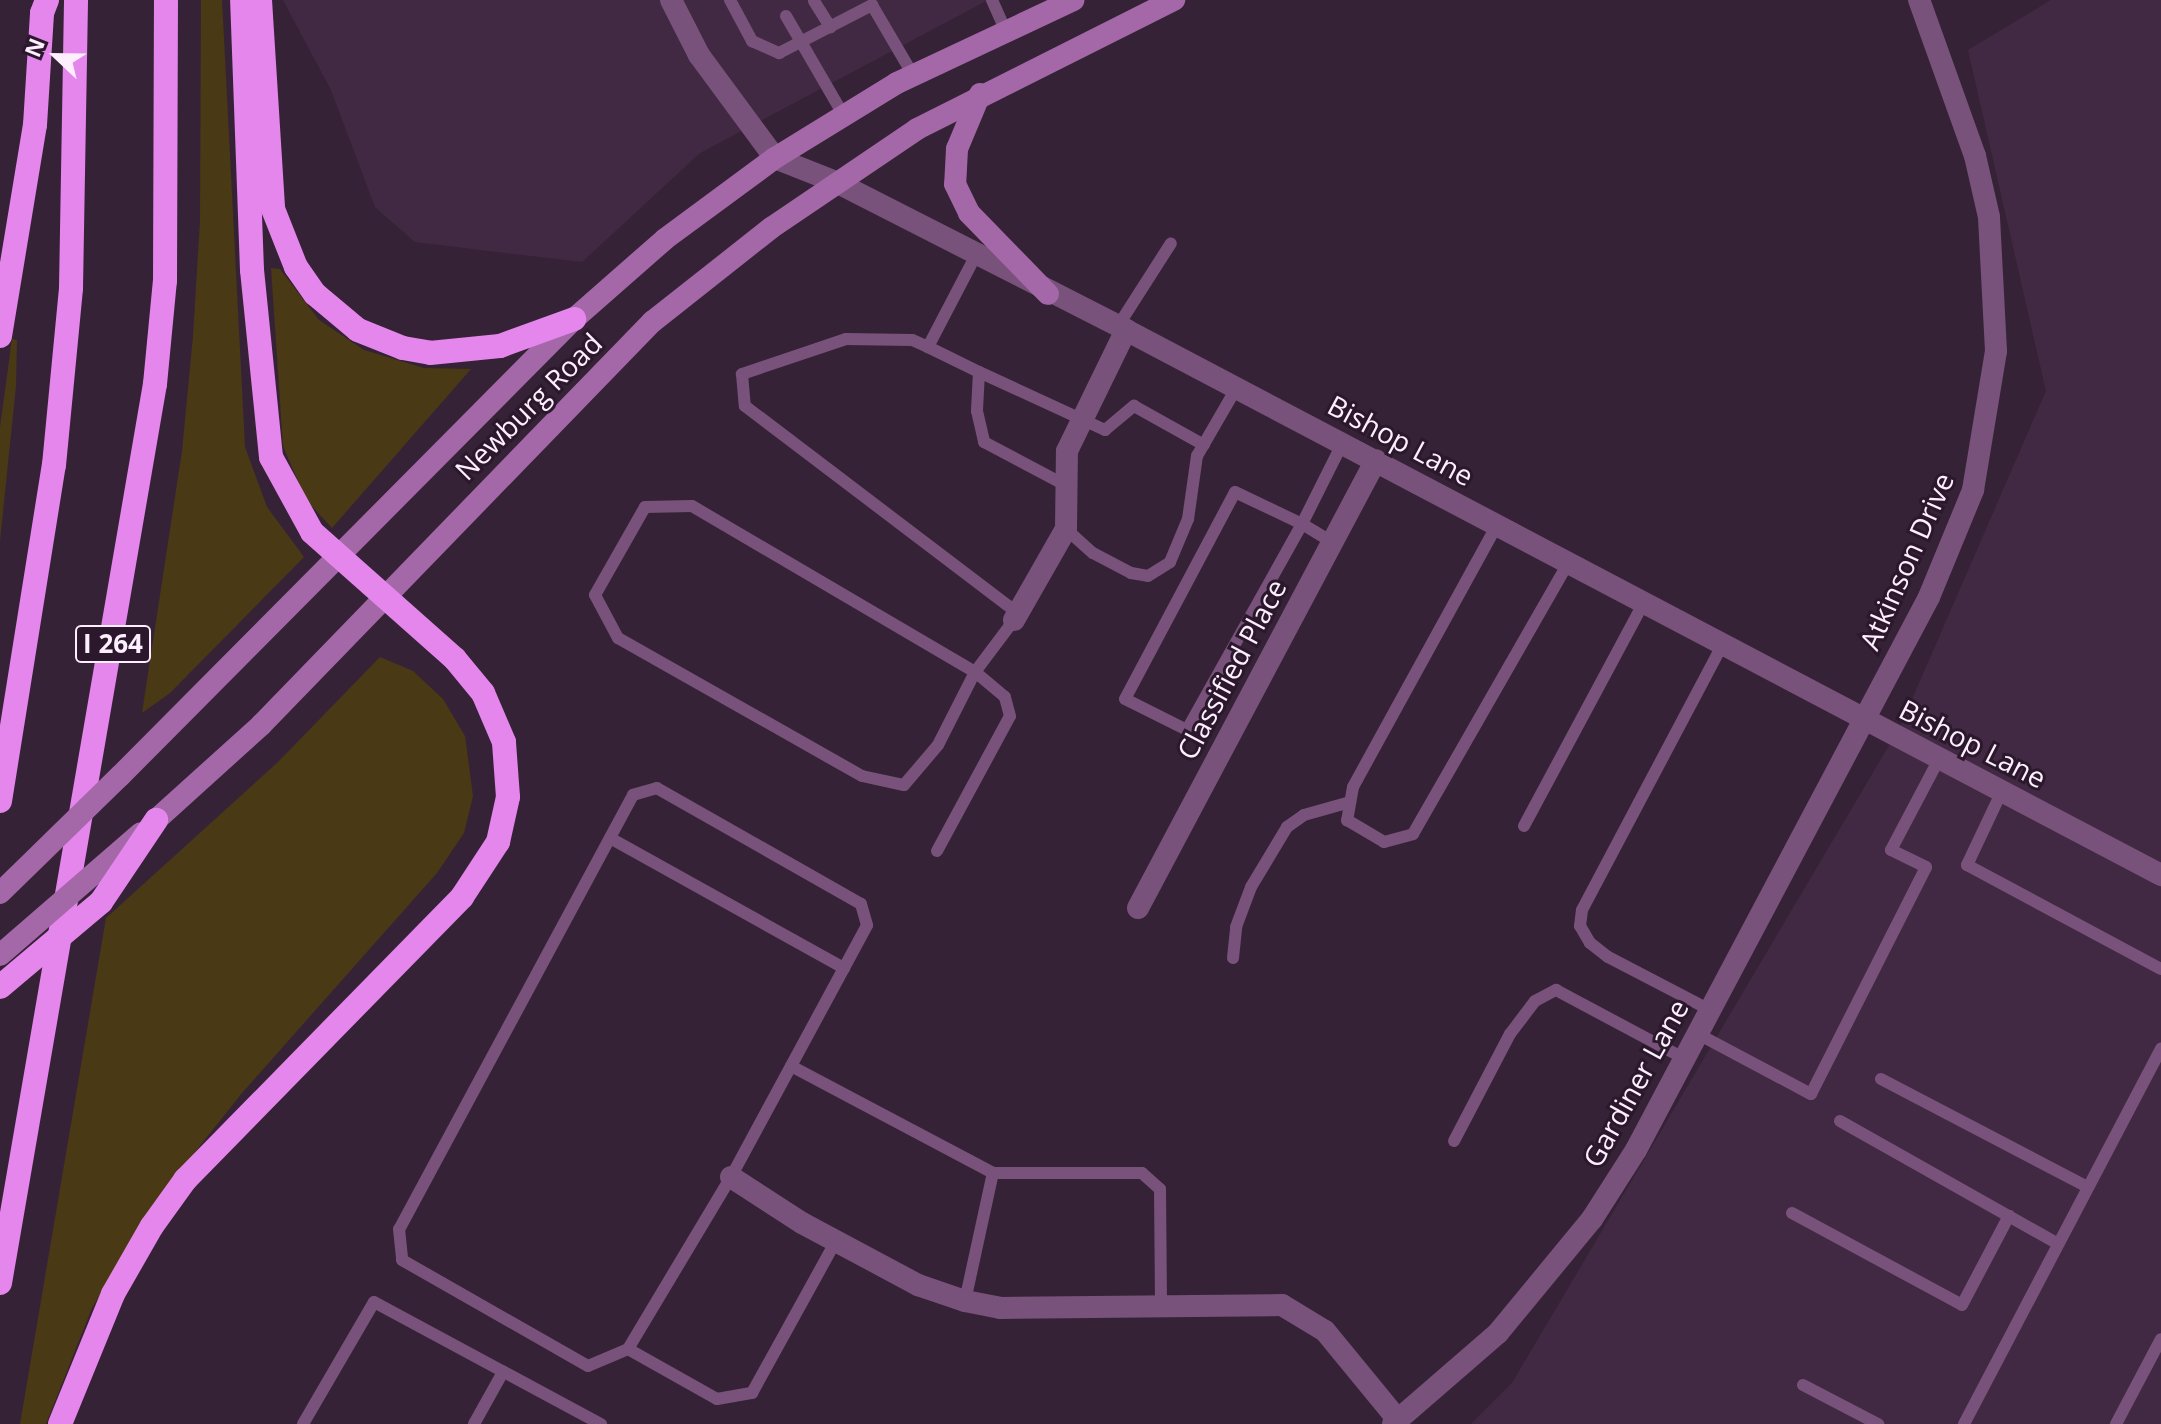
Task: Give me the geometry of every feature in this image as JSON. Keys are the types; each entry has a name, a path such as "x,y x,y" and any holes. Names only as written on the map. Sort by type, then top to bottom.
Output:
{"highway":[{"path":"0,336 35,125 42,13 47,0"},
{"path":"0,801 54,465 71,288 76,0"},
{"name":"I 264","path":"0,1283 155,384 165,281 166,0"},
{"path":"60,1424 113,1294 185,1180 462,897 498,842 509,771 504,742 483,693 455,659 338,559 312,532 271,457 252,270 242,0"},
{"path":"260,0 273,209 296,267 315,294 358,330 403,348 430,353 500,346 574,319"},
{"path":"0,987 101,902 156,820"}],"main road":[{"name":"Newburg Road","path":"0,893 338,559 574,319 665,239 775,158 913,75 1005,29 1073,0"},
{"name":"Newburg Road","path":"0,955 261,725 652,322 836,182 980,94 1174,0"},
{"path":"980,94 957,149 955,184 969,213 1048,294"}],"street":[{"path":"671,0 699,55 775,158"},
{"name":"Atkinson Drive","path":"1863,721 1929,597 1973,490 1996,351 1989,217 1975,156 1919,0"},
{"name":"Bishop Lane","path":"775,158 836,182 1048,294 1237,387 1938,761 2002,791 2161,875"},
{"path":"1016,617 1066,529 1067,451 1122,328"},
{"name":"Classified Place","path":"1138,908 1376,460"},
{"name":"Gardiner Lane","path":"1396,1422 1498,1333 1559,1263 1636,1150 1863,721"},
{"path":"731,1177 836,1241 918,1285 965,1301 1000,1308 1282,1305 1325,1331 1396,1422"}],"lane":[{"path":"730,0 752,41 779,53 872,5 913,75"},
{"path":"992,0 1005,29"},
{"path":"814,1 830,27"},
{"path":"786,16 844,116"},
{"path":"1122,328 1171,243"},
{"path":"928,347 976,255"},
{"path":"937,851 1010,716 1005,697 975,672 692,506 645,507 595,595 618,638 862,776 904,785 938,745 975,672 1016,617 745,406 742,374 846,339 912,340 1080,419 1111,430 1134,406 1204,445"},
{"path":"979,372 977,411 984,442 1067,486"},
{"path":"1066,529 1093,553 1131,573 1148,576 1170,562 1188,519 1189,489 1204,445 1237,387"},
{"path":"1332,542 1302,524 1235,492 1125,699 1187,730 1302,524 1343,442"},
{"path":"1497,525 1353,787 1347,820 1384,842 1413,834 1568,563"},
{"path":"1524,826 1643,604"},
{"path":"1710,1010 1608,957 1590,943 1580,926 1582,910 1722,646"},
{"path":"1698,1034 1811,1094 1926,867 1891,850 1938,761"},
{"path":"657,788 861,904 867,925 844,968 731,1177 628,1349 588,1366 402,1260 399,1229 633,795 657,788"},
{"path":"2002,791 1967,865 2161,969"},
{"path":"1233,958 1236,927 1251,887 1287,827 1304,815 1350,802"},
{"path":"610,838 844,968"},
{"path":"1454,1141 1510,1034 1535,1001 1556,990 1685,1059"},
{"path":"1964,1424 2161,1049"},
{"path":"791,1066 993,1173 1142,1173 1160,1189 1161,1306"},
{"path":"1881,1079 2088,1187"},
{"path":"1840,1121 2058,1244"},
{"path":"965,1301 993,1173"},
{"path":"1792,1213 1962,1305 2009,1216"},
{"path":"628,1349 717,1399 752,1393 836,1241"},
{"path":"303,1424 374,1302 601,1424"},
{"path":"2116,1424 2161,1339"},
{"path":"474,1424 503,1372"},
{"path":"1803,1385 1878,1424"}],"shaded area":[{"path":"201,0 222,0 245,447 267,507 304,557 170,693 142,713 182,451 193,336 200,221"},
{"path":"283,0 988,0 700,153 582,262 415,242 375,207 331,90"},
{"path":"2051,0 2161,0 2161,1424 1471,1424 1512,1383 1900,727 2046,391 1968,50"},
{"path":"271,268 280,269 319,320 364,350 424,368 471,369 332,528 306,500 283,446"},
{"path":"12,339 17,340 16,386 0,541 0,427"},
{"path":"380,657 413,671 443,699 465,736 473,796 464,833 437,873 242,1093 161,1195 92,1308 46,1424 20,1424 106,918 278,762"}]}
